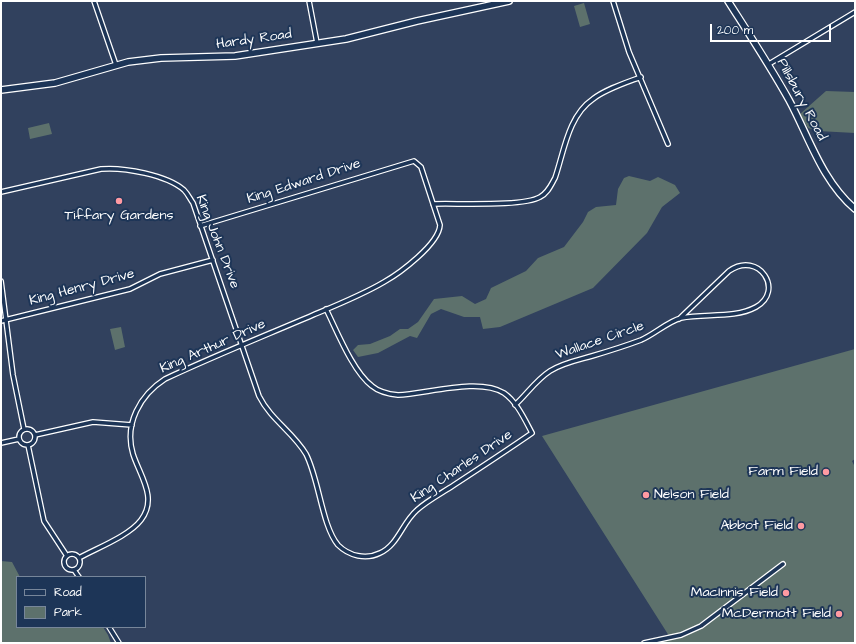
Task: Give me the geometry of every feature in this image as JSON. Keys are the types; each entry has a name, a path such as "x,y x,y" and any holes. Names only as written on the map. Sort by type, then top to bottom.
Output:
{"street":[{"path":"94,1 116,65"},
{"path":"309,1 317,44"},
{"name":"Hardy Road","path":"1,90 55,83 116,65 161,58 235,56 317,44 360,36 413,22 509,1"},
{"path":"613,1 625,42 668,144"},
{"name":"Pillsbury Road","path":"728,1 769,64 826,174 836,190 855,208"},
{"path":"769,64 855,12"},
{"path":"433,204 524,202 542,197 551,186 555,178 573,124 580,111 593,98 640,77"},
{"name":"King Arthur Drive","path":"79,558 131,529 142,520 146,509 148,491 132,450 132,425 138,405 157,384 174,375 326,309 386,281 409,264 432,242 438,234 440,225 421,167 414,161"},
{"name":"King Edward Drive","path":"200,226 405,162 414,161"},
{"name":"King John Drive","path":"1,192 101,169 125,168 178,186 188,195 243,345"},
{"name":"King Henry Drive","path":"1,321 130,289 160,274 213,260"},
{"name":"Wallace Circle","path":"515,405 542,377 557,367 633,343 679,319 729,271 737,266 746,264 755,266 765,276 768,285 767,294 762,302 754,308 731,313 679,319"},
{"path":"1,281 14,381 24,429"},
{"path":"326,309 362,376 380,391 398,395 463,387 487,387 504,393 515,405"},
{"name":"King Charles Drive","path":"243,345 259,396 265,408 298,442 306,454 334,539 343,549 356,556 371,556 385,550 393,543 418,509 532,433 515,405"},
{"path":"35,435 93,422 132,425"},
{"path":"24,429 32,430 35,435 34,442 28,445 22,444 19,439 20,433 24,429"},
{"path":"1,442 19,439"},
{"path":"28,445 44,521 67,556"},
{"path":"73,554 79,558 80,565 74,570 69,570 65,567 63,562 67,556 73,554"},
{"path":"644,643 681,635 701,626 783,564"},
{"path":"74,570 78,576"},
{"path":"110,628 119,643"}],"green space":[{"path":"584,3 590,24 580,27 574,6"},
{"path":"826,91 855,92 855,133 818,131 808,128 800,114"},
{"path":"49,123 52,134 30,139 28,128"},
{"path":"629,176 650,181 658,177 675,185 680,193 662,207 647,233 593,288 500,327 483,329 480,317 464,317 441,309 431,314 417,338 410,336 378,353 358,357 353,350 358,345 370,344 390,336 400,329 408,329 418,322 434,299 462,296 475,304 486,299 491,288 526,271 538,258 564,247 583,222 588,212 596,207 616,205 618,189 624,178"},
{"path":"121,327 125,347 115,350 110,329"},
{"path":"855,349 855,459 852,461 855,467 855,643 652,643 671,639 542,436"},
{"path":"1,561 12,562 19,576 16,576 16,628 104,628 111,643 1,643"}],"place":[{"name":"Tiffary Gardens","path":"119,201"},
{"name":"Farm Field","path":"826,472"},
{"name":"Nelson Field","path":"646,495"},
{"name":"Abbot Field","path":"801,526"},
{"name":"MacInnis Field","path":"786,593"},
{"name":"McDermott Field","path":"839,614"}]}
